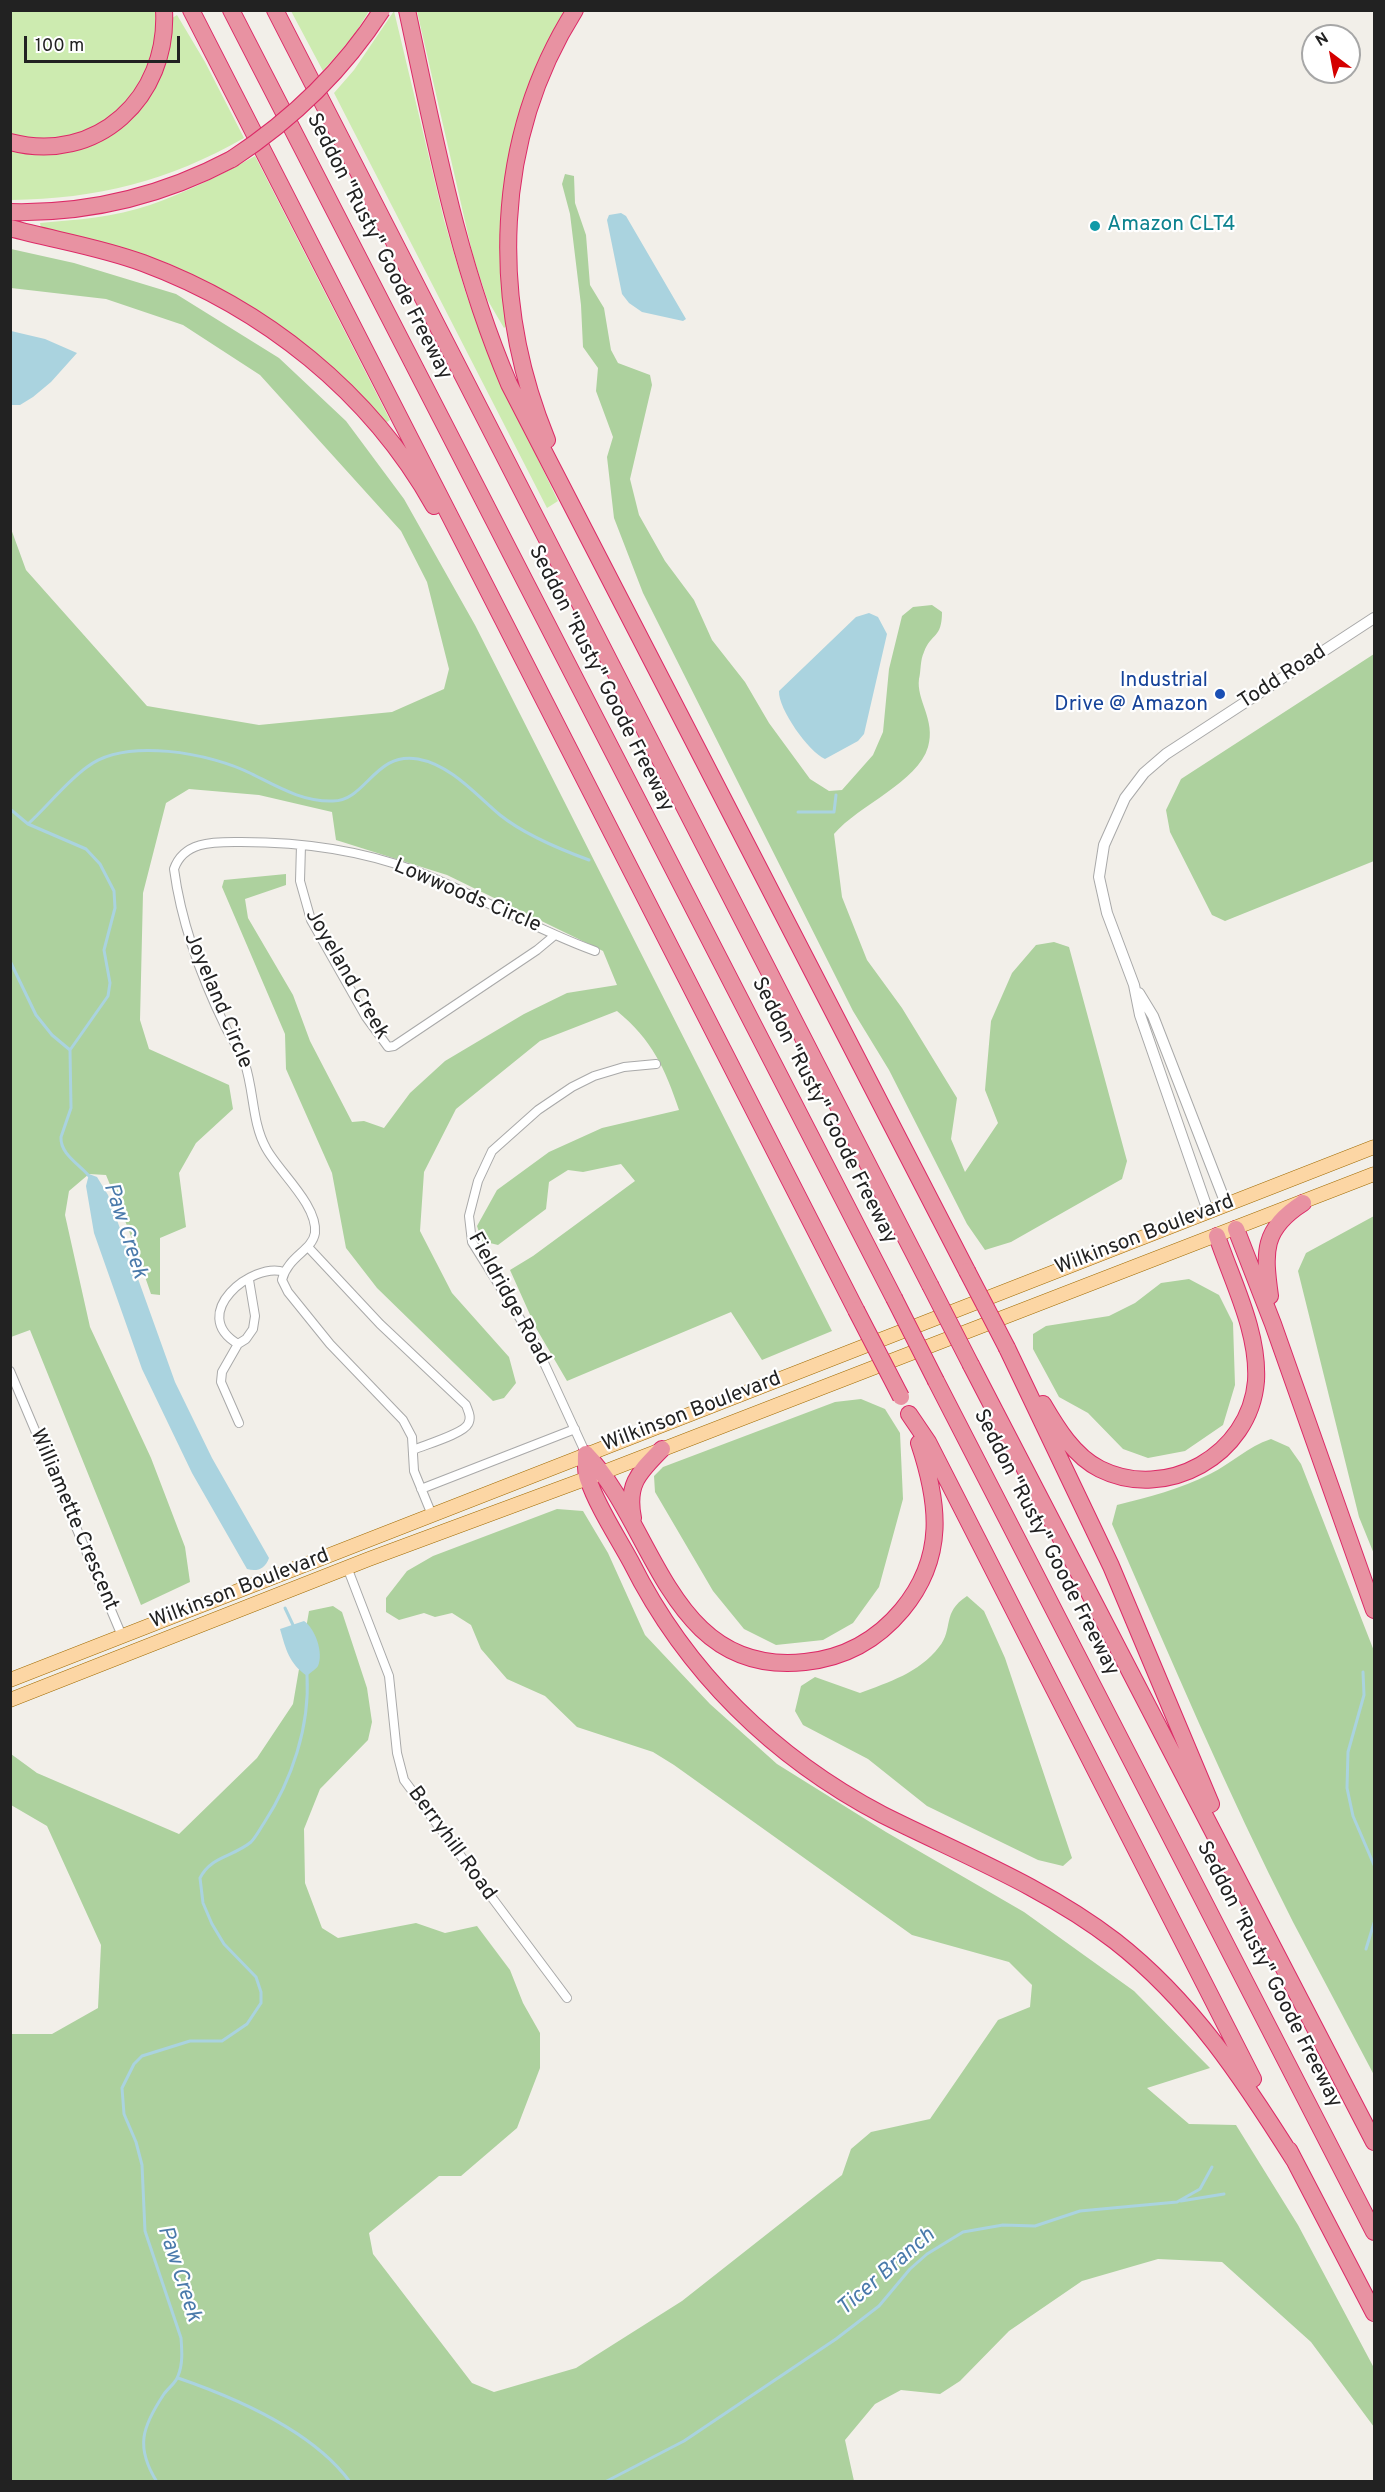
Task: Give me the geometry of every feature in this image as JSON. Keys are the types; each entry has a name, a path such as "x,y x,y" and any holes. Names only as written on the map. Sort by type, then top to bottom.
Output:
{"highway":[{"path":"10,142 40,146 78,142 111,126 127,112 148,87 157,67 164,40 164,10"},
{"path":"191,10 456,526 475,570 901,1397 927,1466 936,1508 931,1553 916,1590 892,1622 867,1642 840,1654 814,1661 787,1663 751,1657 732,1649 706,1632 672,1595 603,1472 586,1454"},
{"name":"Seddon \"Rusty\" Goode Freeway","path":"231,10 1374,2232"},
{"name":"Seddon \"Rusty\" Goode Freeway","path":"275,10 930,1285 1252,1902 1374,2142"},
{"path":"10,212 64,212 103,207 174,186 232,159 276,129 326,84 367,35 382,10"},
{"path":"407,10 445,189 466,271 509,384 561,489 1007,1348 1116,1576 1252,1902"},
{"path":"561,489 562,479 531,400 522,370 509,297 508,227 510,195 522,131 544,70 575,10"},
{"path":"10,228 105,251 173,275 231,303 290,342 348,394 391,442 475,570"},
{"path":"1273,1324 1266,1271 1269,1237 1275,1225 1286,1214 1303,1203"},
{"path":"1236,1229 1273,1324 1374,1610"},
{"path":"1007,1348 1065,1438 1081,1455 1100,1469 1136,1479 1156,1480 1173,1477 1200,1467 1222,1450 1244,1422 1253,1402 1256,1381 1251,1336 1217,1236"},
{"path":"909,1414 928,1442 1374,2313"},
{"path":"635,1530 630,1494 634,1481 662,1449"},
{"path":"586,1454 587,1478 634,1570 667,1625 711,1683 736,1709 790,1756 839,1790 1028,1887 1113,1940 1161,1981 1203,2026 1244,2082 1294,2160"}],"main road":[{"name":"Wilkinson Boulevard","path":"10,1680 527,1476 1374,1147"},
{"name":"Wilkinson Boulevard","path":"10,1700 347,1567 603,1472 1374,1174"},
{"path":"1226,1204 1236,1229"},
{"path":"1208,1211 1217,1236"},
{"path":"347,1567 348,1561 353,1556 468,1509 527,1476"},
{"path":"61,1660 68,1677"}],"street":[{"name":"Todd Road","path":"1208,1211 1140,1015 1134,985 1107,913 1099,877 1104,845 1125,798 1144,773 1166,754 1374,618"},
{"name":"Joyeland Circle","path":"301,845 201,843 182,856 174,869 183,921 226,1027 245,1062 265,1147 314,1220 315,1234 308,1247"},
{"name":"Joyeland Creek","path":"301,845 300,881 311,920 366,1017 388,1047 394,1046 537,950 555,935"},
{"name":"Lowwoods Circle","path":"301,845 358,855 416,872 595,951"},
{"name":"Todd Road","path":"1134,985 1153,1016 1226,1204"},
{"name":"Fieldridge Road","path":"586,1454 530,1333 472,1242 469,1216 478,1181 492,1151 538,1110 572,1087 594,1076 624,1068 656,1064"},
{"path":"412,1450 462,1430 469,1423 470,1415 466,1406 380,1324 308,1247 291,1260 282,1280 288,1292 316,1327 360,1377 403,1420 412,1437 412,1450 414,1471 432,1515"},
{"path":"238,1344 226,1337 220,1328 218,1317 222,1303 249,1280 264,1271 275,1269 284,1272"},
{"path":"239,1423 221,1382 222,1372 238,1344 246,1339 253,1329 255,1316 249,1280"},
{"name":"Williamette Crescent","path":"10,1371 122,1636"},
{"path":"421,1489 575,1429"},
{"name":"Berryhill Road","path":"347,1567 388,1676 397,1753 405,1780 567,1998"}],"green space":[{"path":"11,11 159,11 160,24 143,83 116,113 94,128 71,136 30,139 11,134"},
{"path":"291,11 369,11 355,34 323,71"},
{"path":"394,11 444,220 466,294 494,367 558,501 547,508 334,93 354,70"},
{"path":"417,11 569,11 501,222 503,298 509,324 504,328 487,299 473,256"},
{"path":"177,15 205,62 244,138 188,166 132,185 73,196 11,200 10,147 70,148 160,76 169,45 172,18"},
{"path":"255,156 390,420 384,424 228,294 170,264 121,248 41,228 40,223 109,215 150,205 204,183"},
{"path":"565,174 574,176 575,203 586,235 590,285 604,308 611,350 618,363 650,375 652,385 630,479 639,515 665,561 694,600 712,640 745,682 769,723 810,779 829,791 842,790 873,755 883,732 889,669 902,616 913,607 932,605 942,612 938,632 927,646 921,662 920,695 930,728 928,747 922,760 900,782 845,823 834,834 842,897 867,960 902,1008 957,1098 951,1139 965,1172 998,1123 985,1090 991,1021 1012,973 1036,945 1054,942 1069,947 1127,1161 1122,1179 1011,1242 985,1250 967,1224 889,1070 853,1011 643,593 614,518 607,457 613,437 596,391 598,368 583,347 581,305 570,214 562,184"},
{"path":"11,249 74,263 176,294 279,358 346,421 404,499 475,625 832,1331 762,1360 731,1312 567,1381 536,1328 510,1270 533,1256 635,1181 621,1164 583,1172 568,1170 549,1182 546,1209 498,1245 482,1241 477,1226 497,1190 549,1152 602,1128 679,1110 656,1056 639,1033 617,1011 540,1041 456,1109 424,1172 420,1231 452,1293 509,1357 516,1383 504,1398 493,1401 377,1288 346,1248 332,1173 286,1069 285,1034 222,887 224,880 286,874 286,885 245,899 248,918 293,995 310,1041 352,1122 364,1121 384,1128 410,1093 445,1061 524,1014 567,993 617,985 603,951 447,875 336,840 332,812 259,795 189,789 166,803 143,893 140,1020 149,1049 229,1085 233,1109 196,1143 179,1173 186,1227 160,1238 160,1295 151,1294 128,1228 106,1175 89,1174 69,1191 65,1215 90,1327 151,1458 185,1547 190,1582 141,1605 30,1330 11,1337 10,526 26,570 147,706 259,725 392,712 444,689 449,669 427,582 401,531 260,375 183,325 106,299 11,288"},
{"path":"1374,654 1374,861 1225,921 1212,915 1170,832 1166,810 1181,779"},
{"path":"1374,1216 1374,1554 1359,1517 1298,1271 1306,1253"},
{"path":"1189,1279 1219,1295 1233,1323 1235,1385 1223,1425 1185,1451 1148,1458 1123,1449 1088,1413 1059,1397 1033,1349 1033,1334 1046,1326 1109,1316 1135,1303 1161,1283"},
{"path":"861,1399 885,1409 900,1433 903,1499 879,1587 853,1623 823,1640 776,1645 744,1629 713,1591 655,1492 654,1476 663,1467 835,1402"},
{"path":"1271,1439 1289,1447 1301,1464 1374,1651 1374,2075 1293,1922 1245,1824 1112,1524 1117,1505 1188,1484 1218,1470 1254,1446"},
{"path":"557,1509 583,1511 608,1553 645,1635 710,1704 777,1764 886,1832 1024,1912 1134,1991 1210,2068 1147,2088 1189,2124 1236,2125 1298,2225 1374,2368 1374,2427 1311,2342 1222,2262 1158,2259 1082,2281 1009,2331 960,2381 940,2394 901,2390 875,2404 845,2440 854,2481 11,2481 11,2034 52,2034 98,2008 101,1945 47,1826 11,1805 11,1754 37,1773 179,1834 257,1758 293,1704 309,1611 333,1606 342,1612 367,1688 372,1722 368,1740 320,1789 304,1829 305,1883 322,1928 338,1938 416,1923 445,1933 477,1926 510,1970 523,2003 540,2033 540,2068 517,2128 461,2176 439,2176 369,2233 373,2254 472,2383 494,2392 576,2368 682,2301 842,2175 851,2149 871,2132 930,2119 998,2020 1030,2007 1032,1985 1009,1962 912,1935 674,1765 653,1752 577,1727 545,1696 507,1679 481,1649 471,1625 452,1613 435,1617 424,1613 399,1620 386,1612 386,1598 407,1571 433,1556"},
{"path":"967,1596 984,1611 1005,1658 1072,1858 1063,1866 1038,1860 927,1806 868,1759 803,1725 795,1711 801,1686 815,1677 860,1693 922,1664 939,1647 954,1609"}],"water":[{"path":"621,213 626,216 686,319 683,321 642,312 629,303 622,294 607,220 609,215"},
{"path":"11,331 45,339 77,353 51,382 20,405 11,405"},
{"path":"869,613 878,617 887,634 864,734 858,741 825,759 811,748 789,719 779,691 856,617"},
{"path":"89,1174 97,1177 108,1195 175,1382 212,1458 269,1558 260,1569 247,1569 192,1473 142,1369 94,1233 86,1186"},
{"path":"304,1621 315,1635 320,1654 318,1666 307,1676 292,1661 280,1629"}],"waterway":[{"path":"28,824 87,767 103,758 123,752 168,751 214,760 235,766 281,789 322,801 344,799 391,762 418,759 430,762 452,774 520,829 589,860"},
{"path":"798,812 834,812 836,795"},
{"name":"Paw Creek","path":"10,809 28,824 86,849 100,864 114,891 115,908 104,950 110,983 108,996 70,1050 71,1108 61,1137 67,1154 89,1176"},
{"path":"10,961 36,1015 52,1035 70,1050"},
{"name":"Paw Creek","path":"285,1608 293,1625"},
{"name":"Ticer Branch","path":"1363,1672 1364,1695 1348,1752 1347,1788 1353,1816 1374,1865"},
{"name":"Paw Creek","path":"157,2482 146,2458 144,2437 156,2406 176,2381 180,2371 181,2338 145,2231 142,2165 136,2142 124,2114 122,2088 134,2064 142,2056 190,2041 222,2041 247,2024 261,2003 261,1992 256,1977 224,1944 212,1924 203,1903 200,1878 210,1865 251,1842 283,1789 302,1733 307,1675"},
{"name":"Ticer Branch","path":"1366,1949 1374,1923"},
{"name":"Ticer Branch","path":"605,2482 684,2441 836,2339 879,2306 910,2269 927,2254 963,2232 1003,2225 1035,2226 1080,2211 1177,2202 1200,2189 1212,2167"},
{"path":"1181,2201 1224,2194"},
{"name":"Ticer Branch","path":"178,2378 272,2418 316,2447 350,2482"}],"place":[{"name":"Amazon CLT4","path":"1095,226"},
{"name":"Industrial Drive @ Amazon","path":"1220,694"}]}
